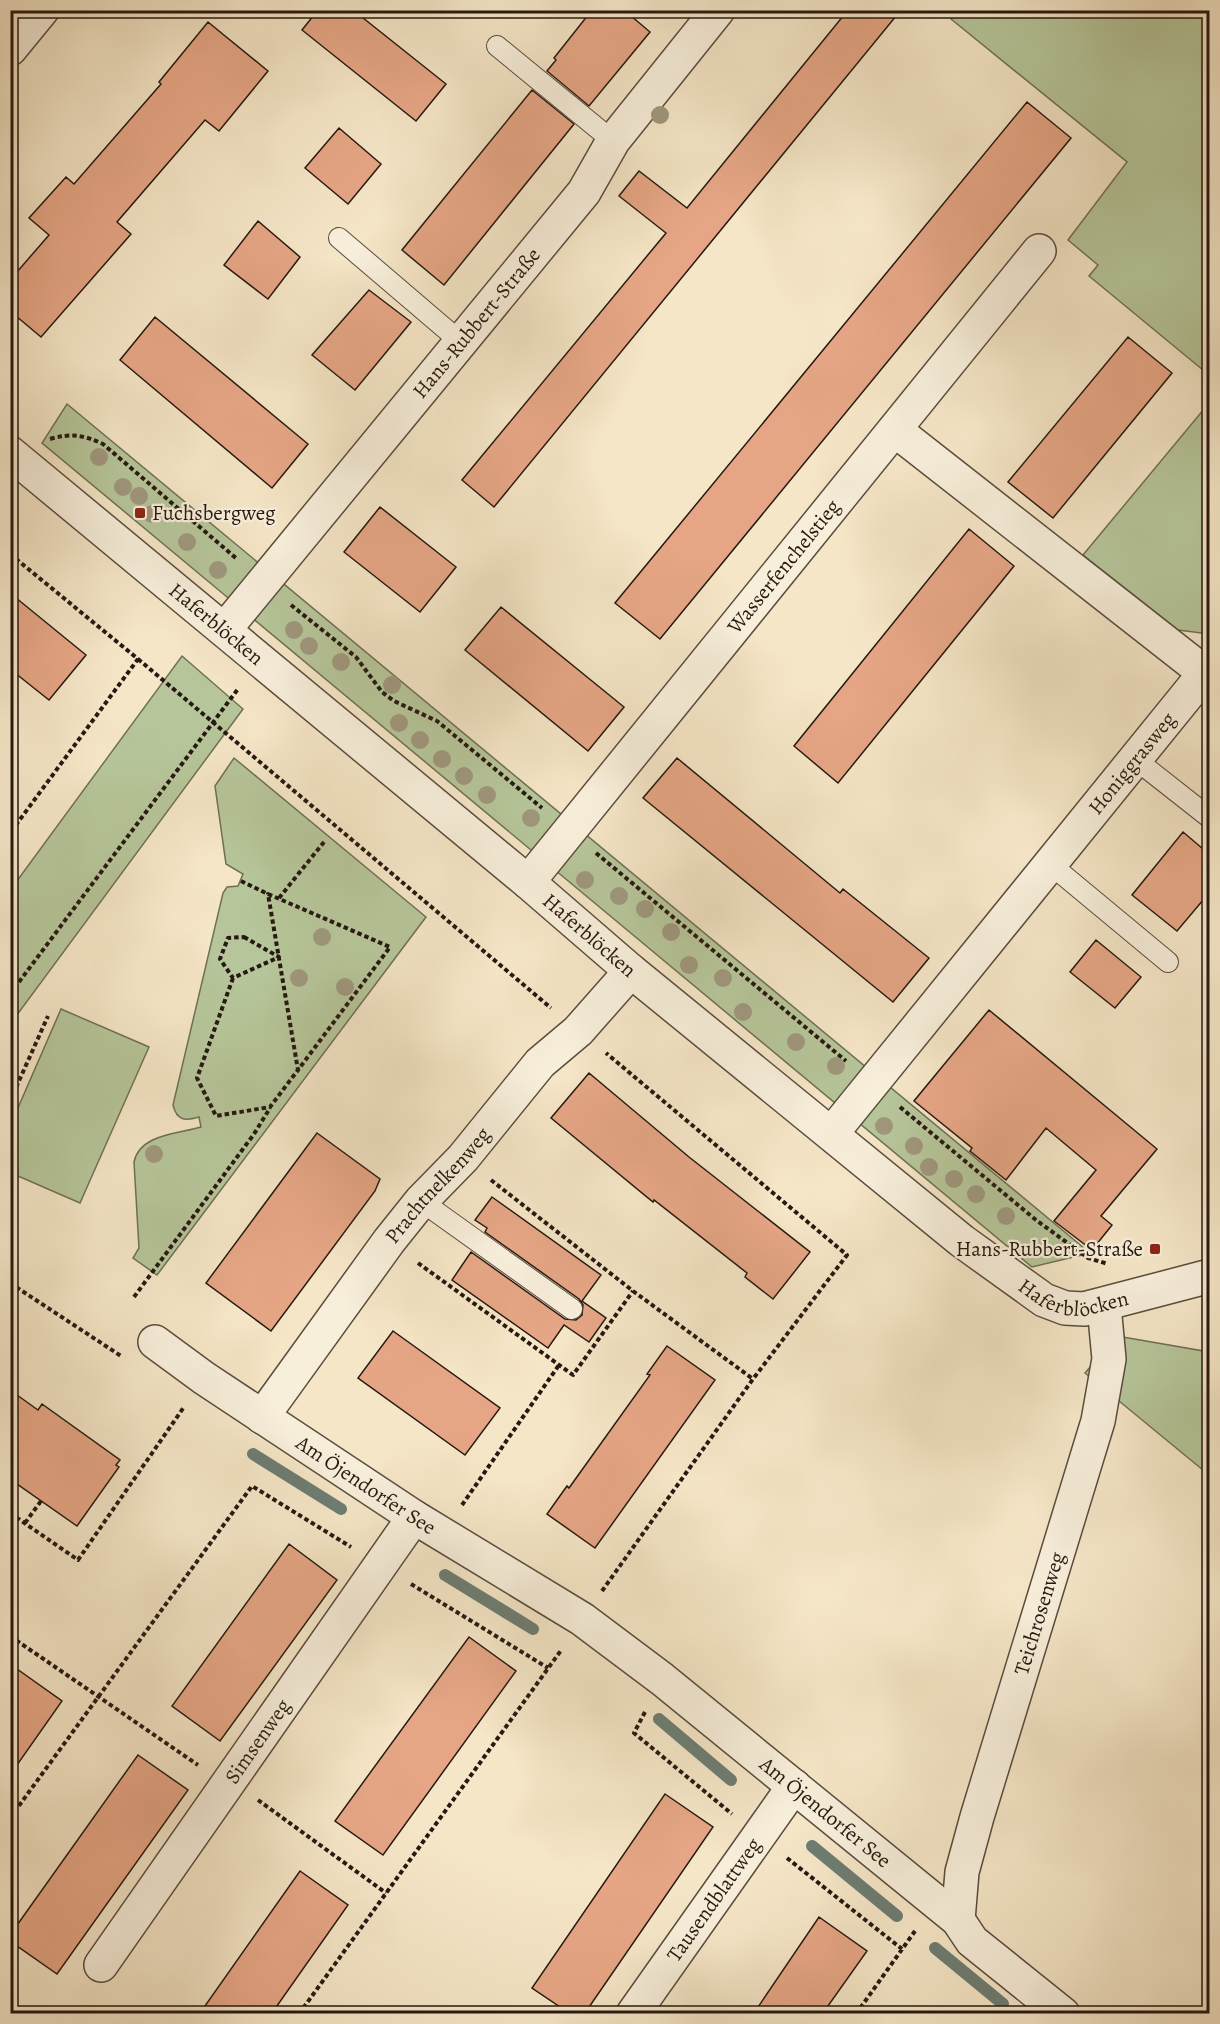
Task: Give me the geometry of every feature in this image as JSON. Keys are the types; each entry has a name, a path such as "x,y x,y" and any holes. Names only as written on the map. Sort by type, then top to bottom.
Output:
{"street":[{"path":"10,49 42,10"},
{"name":"Hans-Rubbert-Straße","path":"225,629 584,192 613,141 718,10"},
{"name":"Wasserfenchelstieg","path":"528,882 1039,251"},
{"name":"Honiggrasweg","path":"832,1133 1205,673 895,430"},
{"name":"Haferblöcken","path":"10,453 225,629 632,971 962,1241 1020,1284 1044,1300 1065,1308 1084,1309 1104,1306 1209,1276"},
{"name":"Prachtnelkenweg","path":"262,1417 389,1241 421,1201 464,1158 540,1063 578,1030 632,971"},
{"name":"Teichrosenweg","path":"958,1920 963,1872 977,1817 1098,1421 1110,1359 1104,1306"},
{"name":"Am Öjendorfer See","path":"155,1342 204,1378 441,1535 582,1619 662,1679 958,1920 972,1941 1063,2013"},
{"name":"Simsenweg","path":"101,1965 227,1781 414,1517"},
{"name":"Tausendblattweg","path":"633,2013 794,1786"}],"lane":[{"path":"497,46 613,141"},
{"path":"339,238 462,343"},
{"path":"1135,759 1209,818"},
{"path":"1050,864 1168,962"},
{"path":"421,1201 572,1309"}],"path":[{"path":"10,554 847,1255 753,1379 299,2013"},
{"path":"10,833 138,659"},
{"path":"10,994 260,659"},
{"path":"279,898 324,842"},
{"path":"134,1297 254,1134 270,1107 390,947 241,881"},
{"path":"268,894 298,1070"},
{"path":"233,978 220,959 228,938 244,937 279,957"},
{"path":"270,1107 216,1116 197,1078 233,978 279,957"},
{"path":"10,1101 48,1016"},
{"path":"464,1158 633,1291 753,1379"},
{"path":"389,1241 573,1375 633,1291"},
{"path":"10,1283 103,1342 136,1368 155,1342"},
{"path":"441,1535 559,1365"},
{"path":"10,1513 78,1560 204,1378"},
{"path":"10,1818 252,1486 548,1668"},
{"path":"25,1523 41,1501"},
{"path":"10,1636 98,1698 227,1781 386,1893"},
{"path":"856,2013 902,1948"}],"green space":[{"path":"958,10 1209,11 1209,375 1089,276 1098,265 1068,240 1127,162 951,19"},
{"path":"1209,403 1209,634 1178,630 1083,555"},
{"path":"67,404 1090,1253 1032,1267 42,443"},
{"path":"182,656 243,709 11,1023 11,889"},
{"path":"234,758 426,917 157,1275 133,1258 139,1248 134,1162 138,1153 152,1140 201,1127 199,1117 190,1119 179,1117 173,1105 223,893 227,887 238,886 243,874 226,864 215,786"},
{"path":"61,1009 149,1047 80,1203 11,1173 11,1124"},
{"path":"1117,1336 1209,1352 1209,1475 1085,1373"}],"building":[{"path":"318,10 353,10 446,84 416,121 302,30"},
{"path":"592,10 624,10 650,32 589,106 547,71 556,60 554,58"},
{"path":"848,10 901,10 494,507 462,480 666,233 619,196 639,171 687,208"},
{"path":"208,22 268,71 219,131 205,120 117,222 131,234 41,337 10,311 10,280 49,235 29,218 66,177 74,184 161,84 159,82"},
{"path":"532,90 574,124 444,285 402,250"},
{"path":"1027,102 1071,138 660,639 615,603"},
{"path":"339,128 381,164 348,204 305,168"},
{"path":"258,221 300,257 268,299 224,265"},
{"path":"369,290 411,322 355,390 312,355"},
{"path":"155,317 308,444 272,488 120,360"},
{"path":"1128,337 1172,373 1053,518 1008,482"},
{"path":"380,507 456,567 420,612 344,552"},
{"path":"969,529 1014,566 838,783 794,746"},
{"path":"10,593 86,655 49,700 10,669"},
{"path":"501,607 624,707 588,751 465,650"},
{"path":"677,758 840,893 843,889 929,958 893,1002 643,798"},
{"path":"1183,832 1209,854 1209,893 1177,931 1132,895"},
{"path":"1096,940 1141,977 1115,1008 1070,972"},
{"path":"989,1010 1157,1149 1101,1216 1112,1225 1092,1250 1054,1221 1096,1170 1046,1128 1006,1180 970,1151 972,1148 914,1101"},
{"path":"589,1073 689,1157 810,1252 773,1299 745,1277 747,1273 654,1200 653,1202 551,1118"},
{"path":"317,1133 380,1179 375,1191 271,1331 206,1283"},
{"path":"492,1197 601,1275 582,1301 606,1318 589,1342 564,1325 548,1348 452,1280 471,1252 565,1319 576,1320 582,1315 583,1305 579,1299 485,1232 487,1228 475,1220"},
{"path":"393,1331 500,1408 465,1455 358,1378"},
{"path":"667,1346 715,1380 595,1548 547,1514 567,1486 569,1488 650,1375 647,1374"},
{"path":"10,1390 38,1410 42,1404 120,1460 116,1465 119,1467 77,1526 10,1479"},
{"path":"289,1544 337,1580 220,1741 172,1706"},
{"path":"469,1637 516,1671 383,1855 335,1821"},
{"path":"10,1664 62,1701 10,1775"},
{"path":"138,1755 188,1790 57,1974 10,1941 10,1935"},
{"path":"665,1794 713,1827 585,2013 569,2013 532,1988"},
{"path":"300,1871 348,1905 272,2013 200,2013"},
{"path":"819,1917 867,1951 823,2013 754,2013"}],"waterway":[{"path":"253,1454 341,1509"},
{"path":"445,1575 533,1629"},
{"path":"659,1719 731,1780"},
{"path":"812,1846 897,1916"},
{"path":"935,1948 1003,2004"}],"place":[{"name":"Fuchsbergweg","path":"140,513"},
{"name":"Hans-Rubbert-Straße","path":"1155,1249"}]}
